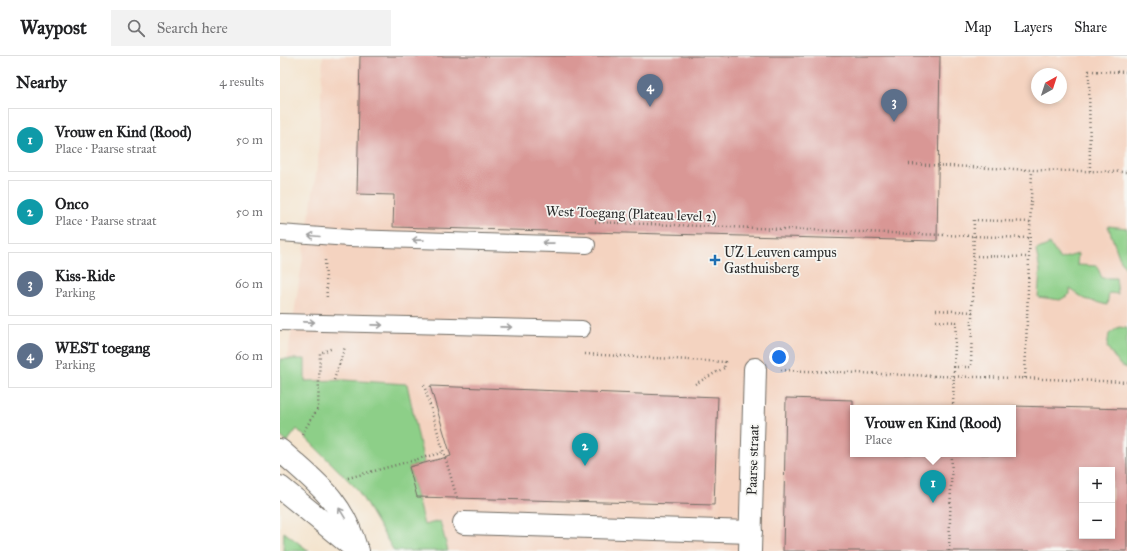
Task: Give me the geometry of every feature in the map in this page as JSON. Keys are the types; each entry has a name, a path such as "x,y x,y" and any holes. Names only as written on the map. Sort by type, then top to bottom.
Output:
{"street":[{"name":"Paarse straat","path":"750,542 756,369"},
{"path":"280,450 330,496 350,528 357,550"},
{"path":"280,487 317,519 357,550"},
{"path":"464,523 750,542"}],"lane":[{"path":"280,233 324,237 586,244"},
{"path":"280,322 582,328"}],"path":[{"path":"1090,170 1089,70 1127,72"},
{"path":"910,164 1032,170 1090,170 1127,172"},
{"path":"1025,378 1032,170"},
{"path":"954,367 971,368 974,220 1030,222"},
{"name":"West Toegang (Plateau level 2)","path":"591,222 1030,238"},
{"path":"324,237 327,306 347,324"},
{"path":"973,256 1029,257"},
{"path":"936,310 973,312"},
{"path":"936,321 956,322 953,405"},
{"path":"301,436 318,408 320,353 346,344"},
{"path":"694,360 725,362 724,368"},
{"path":"695,384 724,368 1127,382"},
{"path":"424,385 464,523"},
{"path":"344,479 444,452"},
{"path":"949,551 952,457"}],"shaded area":[{"name":"UZ Leuven campus Gasthuisberg","path":"323,56 1127,56 1127,551 402,551 287,359 318,161"}],"green space":[{"path":"1108,226 1127,228 1127,271 1119,257"},
{"path":"1050,244 1060,259 1078,254 1077,265 1097,266 1102,278 1116,278 1118,294 1109,293 1107,305 1085,299 1070,289 1070,294 1060,300 1038,297 1040,271 1036,250"},
{"path":"1119,327 1127,328 1127,368 1120,365 1107,347 1109,334"},
{"path":"280,359 305,359 305,381 344,380 407,384 424,463 409,467 424,525 440,521 448,551 394,551 357,489 297,429 287,442 280,436"},
{"path":"284,532 309,551 283,551"}],"building":[{"path":"360,56 940,56 937,241 393,227 394,195 357,194"},
{"path":"430,386 718,397 714,505 417,497 409,467 451,456"},
{"path":"786,398 853,400 853,405 850,405 850,457 1016,457 1016,406 1127,409 1127,551 783,551"}],"place":[{"name":"WEST toegang","path":"650,107"},
{"name":"Kiss-Ride","path":"894,122"},
{"name":"UZ Leuven campus Gasthuisberg","path":"715,260"},
{"name":"Onco","path":"585,466"},
{"name":"Vrouw en Kind (Rood)","path":"933,503"}]}
